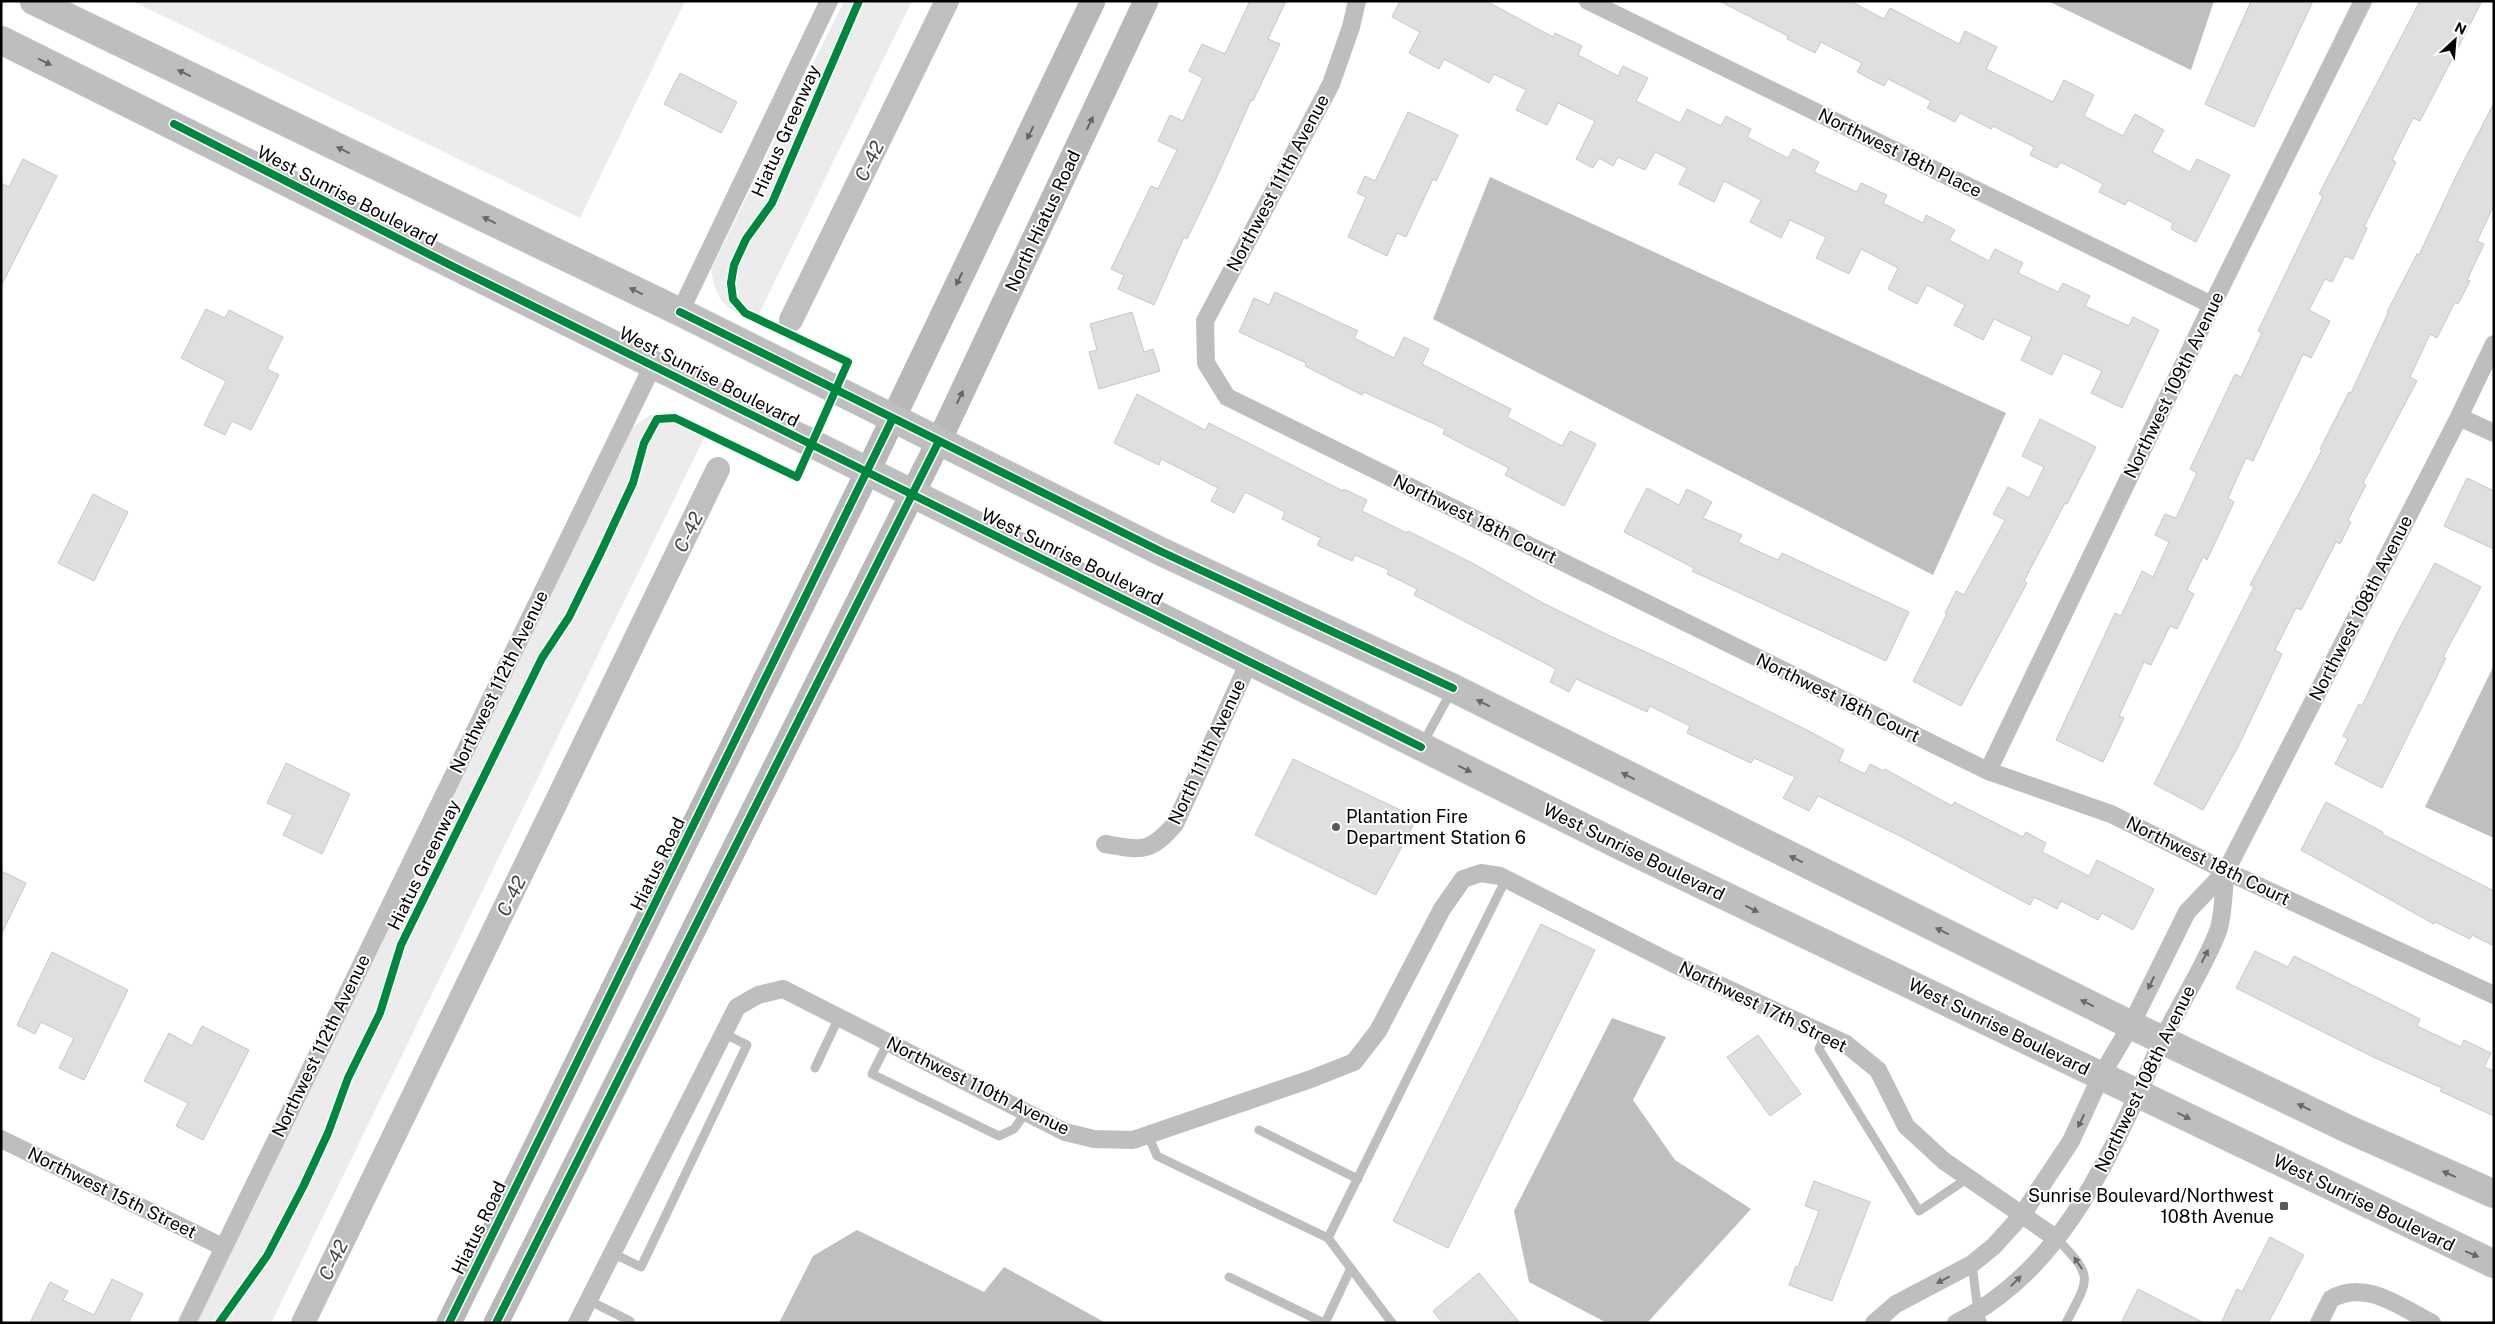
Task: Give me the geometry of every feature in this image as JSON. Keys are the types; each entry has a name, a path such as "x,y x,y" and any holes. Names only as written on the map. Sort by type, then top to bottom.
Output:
{"highway":[{"path":"34,1 680,312 1162,552 1453,688 2131,1025 2348,1129 2494,1194"},
{"name":"West Sunrise Boulevard","path":"1,40 867,473 1624,848 2494,1264"}],"main road":[{"path":"892,418 1093,1"},
{"name":"North Hiatus Road","path":"939,441 1146,1"},
{"name":"Hiatus Road","path":"449,1323 867,473 892,418"},
{"path":"496,1323 939,441"}],"street":[{"path":"680,312 830,1"},
{"name":"Northwest 111th Avenue","path":"1206,363 1204,321 1331,84 1351,27 1357,1"},
{"name":"Northwest 18th Place","path":"1588,1 2212,305"},
{"name":"Northwest 109th Avenue","path":"1988,771 2212,305 2363,1"},
{"name":"Northwest 108th Avenue","path":"1874,1323 1896,1304 1972,1264 1994,1246 2022,1215 2071,1141 2101,1076 2131,1025 2187,912 2226,871 2459,417 2494,344"},
{"name":"Northwest 18th Court","path":"1206,363 1227,397 1988,771 2111,814 2226,871 2494,995"},
{"name":"Northwest 112th Avenue","path":"187,1323 653,365"},
{"path":"2459,417 2494,433"},
{"name":"North 111th Avenue","path":"1105,844 1140,850 1160,841 1175,824 1250,662"},
{"name":"Northwest 108th Avenue","path":"1956,1323 1980,1317 2057,1239 2085,1200 2140,1095 2163,1040 2218,930 2226,871"},
{"name":"Northwest 110th Avenue","path":"577,1323 736,1007 758,996 784,989 1065,1132 1094,1139 1133,1140 1311,1079 1354,1062 1378,1031 1442,909 1463,880 1481,873 1503,878"},
{"name":"Northwest 17th Street","path":"1503,878 1672,963 1846,1044 1878,1070 1906,1126 1944,1161 2057,1239"},
{"name":"Northwest 15th Street","path":"1,1139 223,1247"},
{"path":"2319,1323 2331,1299 2351,1290 2372,1293 2432,1323"}],"lane":[{"path":"1421,747 1453,688"},
{"path":"1328,1238 1503,878"},
{"path":"815,1068 839,1017"},
{"path":"612,1253 641,1267 747,1045 723,1033"},
{"path":"1826,1034 1819,1049 1919,1211 1968,1178"},
{"path":"888,1042 872,1074 999,1136 1014,1129 1026,1112"},
{"path":"1259,1130 1358,1179"},
{"path":"1148,1134 1157,1156 1328,1238 1392,1323"},
{"path":"2057,1239 2085,1273 2086,1283 2066,1323"},
{"path":"1972,1264 1980,1317"},
{"path":"1229,1277 1324,1323 1351,1268"},
{"path":"588,1300 630,1321 629,1323"}],"shaded area":[{"path":"132,1 685,1 580,218"},
{"path":"844,1 912,1 755,322 736,313 719,297 711,269"},
{"path":"2048,1 2214,1 2191,70"},
{"path":"1490,177 2006,413 1933,575 1433,319"},
{"path":"677,413 708,430 271,1323 197,1323 633,427 650,415"},
{"path":"2494,665 2494,838 2425,807"},
{"path":"1612,1018 1666,1037 1633,1100 1675,1160 1751,1209 1647,1323 1607,1323 1529,1282 1514,1211"},
{"path":"857,1230 984,1292 1004,1267 1106,1323 779,1323 813,1256"}],"building":[{"path":"1250,1 1286,1 1268,39 1280,44 1253,101 1251,100 1187,239 1184,237 1154,305 1118,289 1124,275 1111,269 1151,186 1158,189 1177,150 1158,141 1170,115 1183,121 1203,78 1189,71 1202,44 1225,54"},
{"path":"1400,1 1486,1 1553,37 1555,33 1582,46 1578,55 1618,76 1623,66 1648,78 1636,101 1680,123 1687,109 1721,126 1726,116 1751,129 1747,137 1788,158 1793,149 1819,162 1814,172 1857,192 1861,183 1887,195 1883,203 1923,223 1926,215 1955,230 1949,240 1989,261 1995,249 2023,263 2018,273 2058,292 2063,283 2090,296 2085,306 2129,326 2133,317 2159,330 2122,408 2091,393 2102,371 2063,353 2052,375 2021,360 2032,337 1994,319 1983,340 1954,325 1965,305 1927,285 1917,304 1888,289 1898,268 1861,249 1849,274 1816,258 1826,237 1790,220 1781,238 1750,222 1761,200 1724,181 1714,202 1679,184 1687,168 1655,152 1645,170 1618,157 1613,166 1599,158 1593,168 1576,159 1595,121 1558,103 1547,125 1516,110 1526,90 1494,74 1489,83 1444,59 1439,69 1409,53 1420,32 1392,17"},
{"path":"1719,1 1850,1 1884,19 1890,8 1959,44 1965,31 1997,47 1986,69 2053,102 2064,80 2094,95 2084,116 2123,136 2135,114 2164,130 2152,152 2190,172 2197,159 2230,175 2196,242 2171,229 2173,223 2128,200 2125,205 2099,192 2103,184 2061,162 2057,168 2030,155 2034,147 1993,126 1991,129 1960,113 1955,122 1927,108 1931,101 1888,79 1884,86 1857,72 1862,63 1821,42 1815,53 1787,39 1788,36"},
{"path":"2251,1 2313,1 2254,127 2205,104"},
{"path":"2420,1 2482,1 2420,121 2413,118 2392,160 2396,162 2364,227 2367,228 2353,259 2345,256 2332,282 2325,279 2309,310 2330,321 2311,358 2303,354 2253,461 2246,458 2228,498 2234,502 2207,560 2203,557 2187,590 2194,594 2177,629 2170,626 2151,665 2144,662 2119,716 2124,718 2103,762 2056,740 2115,613 2121,616 2142,571 2153,577 2169,542 2155,535 2165,514 2176,518 2197,473 2190,469 2235,374 2241,377 2262,333 2258,331 2323,196 2319,194"},
{"path":"680,73 737,102 721,133 664,104"},
{"path":"2494,103 2494,205 2477,241 2484,244 2467,280 2470,281 2458,304 2455,302 2437,338 2430,334 2410,377 2417,381 2363,483 2366,485 2348,520 2351,522 2340,544 2336,542 2301,610 2296,608 2275,650 2282,654 2238,747 2203,810 2154,784 2254,587 2250,585 2322,450 2320,449 2349,392 2351,393 2387,312 2417,254 2419,255 2456,176"},
{"path":"1408,112 1458,135 1436,181 1433,179 1406,237 1397,233 1387,256 1348,237 1366,197 1357,193 1365,176 1375,181"},
{"path":"23,159 57,176 1,286 1,183 9,187"},
{"path":"1275,292 1358,331 1354,338 1394,358 1404,337 1429,349 1422,364 1511,409 1507,417 1562,446 1570,431 1596,444 1564,506 1505,475 1509,468 1443,434 1445,429 1364,392 1362,395 1305,366 1306,363 1239,332 1254,298 1269,305"},
{"path":"206,309 225,318 229,310 283,337 267,369 279,375 251,430 232,421 225,435 204,425 226,381 181,358"},
{"path":"1132,312 1144,352 1153,349 1160,371 1099,389 1089,352 1097,350 1090,324"},
{"path":"1137,394 1205,430 1209,423 1343,491 1344,489 1367,500 1362,511 1407,533 1408,531 1474,564 1543,603 1610,636 1805,729 1844,750 1839,761 1865,774 1870,764 1884,771 1885,769 1952,806 1954,802 2023,837 2026,832 2046,843 2042,852 2089,876 2097,860 2154,889 2133,930 2102,913 2098,920 2061,901 2057,909 2034,897 2030,905 1906,839 1818,796 1809,811 1783,798 1795,777 1754,758 1751,763 1687,733 1690,726 1650,706 1647,712 1576,679 1569,692 1550,682 1556,669 1414,595 1417,589 1387,574 1389,570 1355,555 1352,561 1317,545 1321,538 1282,519 1285,512 1245,492 1234,513 1211,501 1218,488 1161,459 1159,465 1114,443"},
{"path":"2040,419 2096,447 2024,581 2027,583 1961,706 1913,681 1947,614 1945,613 1956,591 1964,595 2005,520 1993,514 2008,487 2029,498 2044,467 2022,456"},
{"path":"2467,478 2494,491 2494,549 2444,526"},
{"path":"1647,488 1679,505 1687,489 1712,502 1703,518 1742,535 1738,542 1778,560 1782,553 1909,612 1886,661 1692,571 1694,568 1624,532"},
{"path":"93,494 128,512 94,581 58,563"},
{"path":"2435,563 2481,587 2443,657 2446,658 2382,788 2335,764 2348,739 2343,736 2359,704 2362,706 2397,633"},
{"name":"Plantation Fire Department Station 6","path":"1293,759 1417,818 1376,895 1255,835"},
{"path":"286,763 350,794 322,854 283,835 293,815 267,803"},
{"path":"2326,802 2383,832 2382,834 2494,891 2494,946 2472,935 2470,939 2435,922 2434,924 2301,850"},
{"path":"1,871 26,883 1,935"},
{"path":"1541,924 1595,950 1448,1248 1393,1221"},
{"path":"2255,951 2288,967 2294,956 2420,1019 2417,1026 2461,1047 2464,1040 2491,1053 2484,1067 2494,1071 2494,1116 2440,1091 2442,1088 2371,1056 2236,988"},
{"path":"52,952 128,990 84,1080 59,1068 74,1038 41,1022 35,1034 17,1025"},
{"path":"202,1026 249,1050 203,1140 176,1126 188,1103 144,1081 169,1033 192,1046"},
{"path":"1758,1035 1801,1094 1770,1116 1727,1057"},
{"path":"1814,1181 1870,1202 1832,1301 1789,1285 1796,1266 1798,1267 1819,1211 1805,1206"},
{"path":"2270,1237 2304,1255 2268,1323 2221,1323 2237,1289 2242,1292"},
{"path":"1479,1273 1520,1323 1443,1323 1433,1311"},
{"path":"112,1279 143,1294 128,1323 30,1323 50,1282 68,1291 63,1300 94,1315"},
{"path":"2138,1289 2204,1323 2121,1323"}],"waterway":[{"name":"C-42","path":"791,320 947,1"},
{"name":"C-42","path":"303,1323 718,469"}],"cycle path":[{"name":"Hiatus Greenway","path":"219,1323 267,1256 303,1187 328,1133 348,1078 380,1013 401,945 542,658 569,617 600,554 633,483 644,443 657,419 675,418 797,477 848,362 745,313 733,299 731,283 734,265 746,239 772,203 859,1"},
{"path":"174,124 454,267 1421,747"},
{"path":"680,312 1162,552 1453,688"},
{"path":"449,1323 893,418"},
{"path":"496,1323 939,441"}],"place":[{"name":"Plantation Fire Department Station 6","path":"1336,827"},
{"name":"Sunrise Boulevard/Northwest 108th Avenue","path":"2284,1206"}]}
